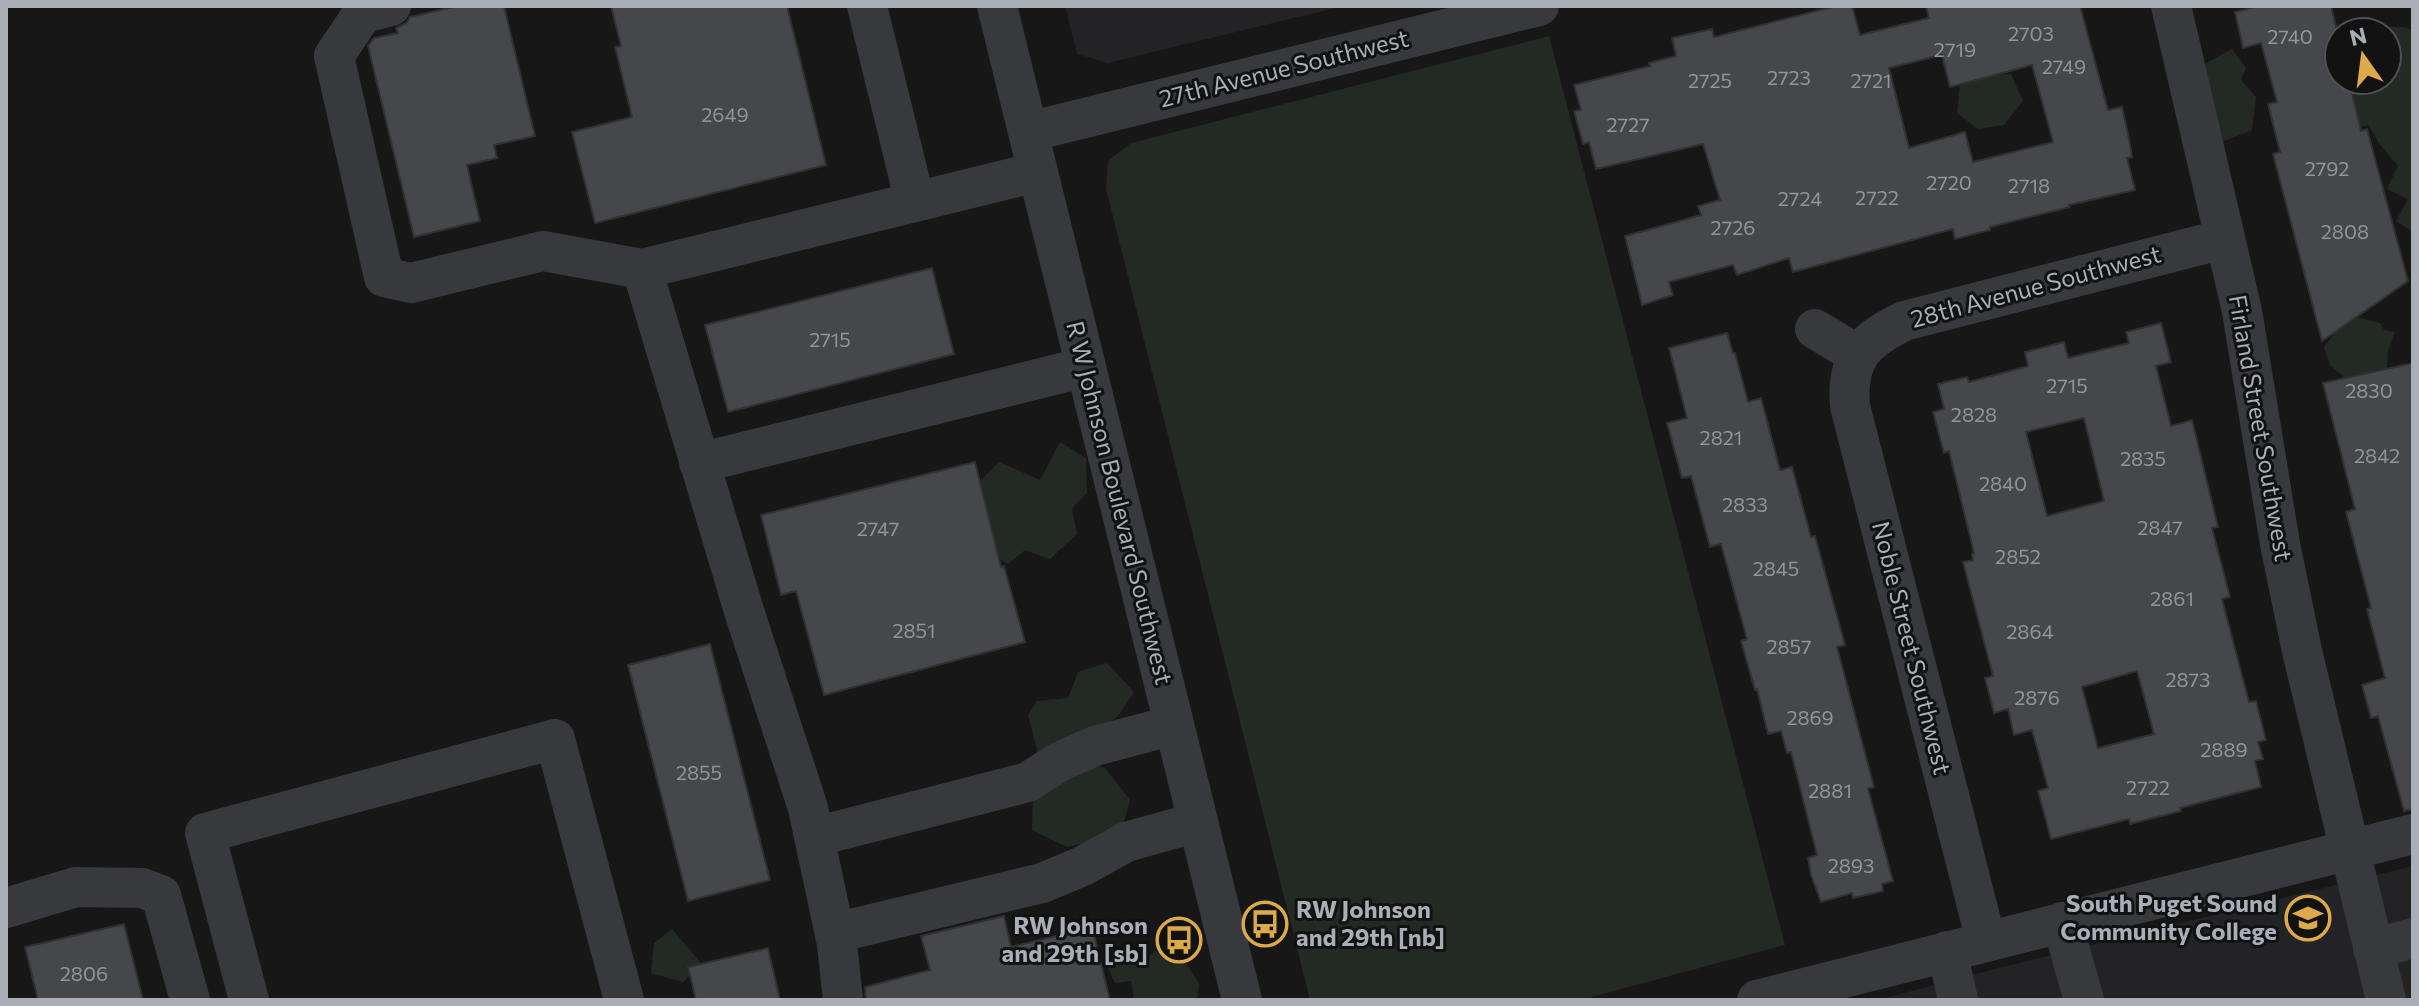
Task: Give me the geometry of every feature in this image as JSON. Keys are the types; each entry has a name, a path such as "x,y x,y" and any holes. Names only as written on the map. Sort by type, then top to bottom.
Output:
{"street":[{"path":"391,6 363,13 334,56 384,277 411,283 543,251 642,269 1037,172"},
{"path":"867,6 915,202"},
{"name":"R W Johnson Boulevard Southwest","path":"997,6 1242,1000"},
{"name":"27th Avenue Southwest","path":"1028,132 1539,6"},
{"name":"Firland Street Southwest","path":"2171,6 2242,311 2302,651 2386,1000"},
{"name":"28th Avenue Southwest","path":"1858,355 1870,341 1904,321 2224,239"},
{"path":"642,269 699,463 808,808 835,933 843,1000"},
{"path":"1815,329 1858,355"},
{"name":"Noble Street Southwest","path":"1858,355 1851,369 1850,406 1986,941"},
{"path":"699,463 1086,367"},
{"path":"814,837 1028,782 1059,762 1095,746 1174,725"},
{"path":"249,1000 205,833 555,739 624,1000"},
{"path":"835,933 1042,883 1083,866 1126,842 1198,822"},
{"path":"1757,1000 2413,834"},
{"path":"6,908 76,887 142,888 161,895 190,1000"},
{"path":"2062,922 2084,1000"},
{"path":"2373,949 2413,938"},
{"path":"1947,951 1958,1000"}],"shaded area":[{"path":"1065,6 1343,6 1108,63 1077,54"},
{"path":"2403,27 2413,30 2413,232 2396,221 2408,199 2387,189 2398,166 2378,142 2369,125 2318,139 2341,96 2403,96"},
{"path":"1549,36 1785,945 1586,1000 1310,1000 1106,189 1108,161 1131,143"},
{"path":"2232,49 2246,68 2241,80 2256,97 2252,130 2222,142 2199,67"},
{"path":"2011,74 2023,101 2004,125 1978,129 1957,113 1960,84 1984,76"},
{"path":"2356,317 2380,323 2384,330 2395,332 2388,351 2387,369 2347,380 2330,365 2324,347 2337,330"},
{"path":"1060,442 1086,458 1087,493 1072,508 1077,534 1050,559 1025,550 1008,564 979,546 979,482 999,462 1040,480"},
{"path":"1107,663 1134,692 1118,716 1071,758 1105,768 1130,800 1120,836 1067,847 1032,830 1038,754 1028,715 1037,701 1068,698 1078,672"},
{"name":"South Puget Sound Community College","path":"2413,866 2413,1000 1878,1000 1994,969"},
{"path":"672,929 702,964 689,967 690,975 683,982 651,973 654,943"},
{"path":"1155,951 1182,956 1199,984 1197,1000 1134,1000 1131,981 1115,983 1106,964 1122,952 1137,967"}],"building":[{"path":"457,6 504,6 535,136 494,145 497,158 467,165 480,221 414,237 368,46 374,38 398,33 396,28 410,17"},
{"path":"611,6 787,6 826,165 595,223 572,132 632,117 615,47 621,46"},
{"path":"1836,6 1852,6 1860,35 1929,18 1926,6 2080,6 2108,110 2122,107 2132,157 2127,158 2135,190 2069,205 1955,239 1953,229 1793,272 1789,258 1737,275 1733,265 1669,282 1673,295 1642,305 1625,236 1701,215 1698,206 1720,200 1703,144 1596,169 1589,142 1583,144 1574,111 1581,110 1574,85 1650,66 1649,63 1676,56 1672,38 1712,29 1714,37","holes":["1942,55 1950,87 2032,65 2053,142 1973,162 1965,132 1909,148 1889,68"]},
{"path":"2259,6 2331,6 2333,16 2323,16 2323,96 2353,96 2361,131 2367,129 2408,281 2322,341 2273,154 2280,152 2268,104 2277,102 2261,43 2243,48 2235,12"},
{"path":"932,268 954,354 728,412 705,325"},
{"path":"2161,323 2171,362 2156,366 2171,426 2192,420 2218,527 2212,528 2230,597 2222,599 2249,702 2256,701 2266,740 2258,742 2263,759 2255,761 2261,787 2130,824 2129,819 2051,839 2038,791 2048,788 2032,730 2014,735 2008,709 1994,713 1985,678 1993,676 1963,562 1973,560 1974,553 1949,451 1944,453 1933,412 1944,409 1938,384 1967,377 1969,382 2028,366 2025,352 2064,342 2068,358 2129,343 2126,332","holes":["2084,418 2104,501 2047,516 2026,432","2137,671 2154,734 2098,748 2082,687"]},
{"path":"1727,333 1748,402 1761,398 1780,470 1792,467 1811,537 1815,536 1845,645 1837,647 1874,787 1868,789 1893,881 1882,884 1883,891 1853,898 1852,893 1821,902 1808,858 1817,855 1791,752 1787,753 1781,731 1768,734 1741,641 1747,639 1721,544 1710,547 1691,476 1682,478 1667,423 1687,418 1669,348"},
{"path":"2413,363 2413,809 2404,811 2378,716 2371,718 2362,685 2385,678 2346,512 2355,509 2323,383"},
{"path":"975,462 1001,567 1004,566 1025,642 824,695 796,591 781,595 761,515"},
{"path":"710,644 770,880 688,901 628,665"},
{"path":"1004,916 1011,947 1092,927 1110,1000 866,1000 865,987 930,970 921,936"},
{"path":"124,924 143,1000 38,1000 25,947"},
{"path":"768,948 780,1000 696,1000 688,967"}],"place":[{"name":"South Puget Sound Community College","path":"2308,918"},
{"name":"RW Johnson and 29th [nb]","path":"1265,924"},
{"name":"RW Johnson and 29th [sb]","path":"1179,940"}]}
